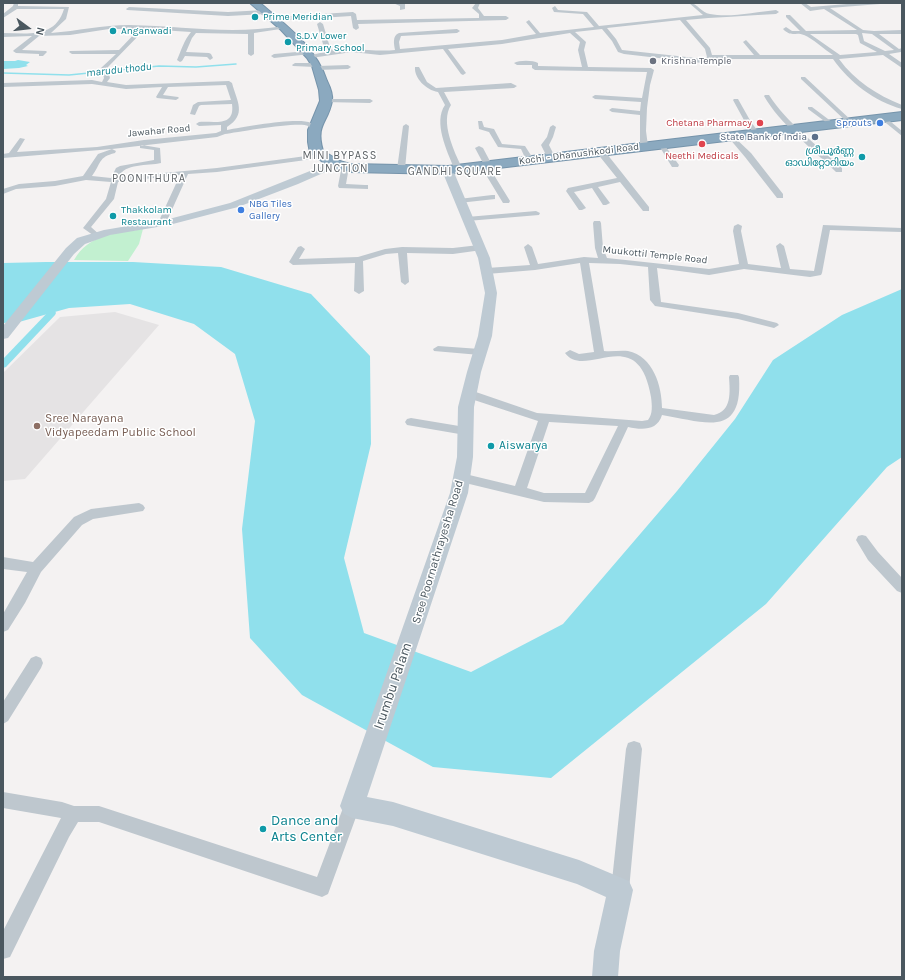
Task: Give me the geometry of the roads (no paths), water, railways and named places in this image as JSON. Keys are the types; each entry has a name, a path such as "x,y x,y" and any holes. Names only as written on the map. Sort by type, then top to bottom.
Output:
{"highway":[{"path":"256,3 284,28 313,61 325,90 326,101 314,130 314,142 317,153 321,156"},
{"name":"Kochi - Dhanushkodi Road","path":"321,156 340,165 401,169 453,169 851,123 901,115"}],"street":[{"path":"394,3 403,5 402,9"},
{"path":"478,3 475,8 481,14 482,18"},
{"path":"691,3 707,16"},
{"path":"802,3 810,8"},
{"path":"803,9 880,3"},
{"path":"104,84 107,78 105,70 146,28 158,20 169,4"},
{"path":"3,16 15,6"},
{"path":"3,10 15,6 67,8 64,18 52,30 41,34 16,51 44,52 41,55"},
{"path":"825,7 860,32 858,33 861,35 860,37 862,42 884,53 902,66"},
{"path":"554,8 582,12 614,40 620,51 624,52 702,61 707,60 710,57 837,57 901,50"},
{"path":"129,9 269,15 353,14 355,25 506,18"},
{"path":"296,65 313,61 332,53 364,51 370,53 380,53 444,47 571,31 595,24 707,16 734,16 776,12"},
{"path":"788,16 805,33 837,57 844,70 854,80 901,115"},
{"path":"682,18 708,49 710,57"},
{"path":"397,22 399,35 396,42 398,51"},
{"path":"529,22 539,35"},
{"path":"320,24 326,44 332,53"},
{"path":"3,35 16,36 72,33 108,27 146,28 194,32 251,33 284,28"},
{"path":"786,30 791,33 902,32"},
{"path":"399,35 457,31"},
{"path":"571,31 583,42 581,50 585,69"},
{"path":"194,32 188,38 186,47 181,57 205,54 209,55 210,58"},
{"path":"563,32 574,40"},
{"path":"251,33 251,54"},
{"path":"874,33 901,50"},
{"path":"746,42 759,58"},
{"path":"444,47 463,73"},
{"path":"72,52 121,52"},
{"path":"274,56 348,67"},
{"path":"517,63 535,63 535,68 651,70 646,87 646,100 643,114 642,140 644,146"},
{"path":"417,68 425,83 432,89 440,90 511,84 514,86"},
{"path":"803,78 851,123"},
{"path":"3,85 92,82 126,87 229,83 235,102 236,115 233,121 227,123 199,124"},
{"path":"166,86 159,97 176,98"},
{"path":"440,90 448,105 444,111 444,120 452,156 453,169"},
{"path":"767,96 772,105 839,170"},
{"path":"595,98 646,100"},
{"path":"736,100 748,122 757,134"},
{"path":"326,101 370,101"},
{"path":"193,114 196,105 200,103 235,102"},
{"path":"810,108 833,125"},
{"path":"612,110 643,114"},
{"path":"883,118 902,134"},
{"path":"480,122 481,128 492,130 500,146 523,147 530,160"},
{"path":"224,132 224,126 227,123"},
{"name":"Jawahar Road","path":"3,156 53,151 97,149 144,142 217,135 224,132 290,123 310,125 314,130"},
{"path":"401,169 406,126"},
{"path":"551,157 545,145 550,137 553,127"},
{"path":"731,137 748,155 780,196"},
{"path":"11,156 22,139"},
{"path":"660,144 675,165"},
{"path":"86,178 93,168 95,160 103,153 149,147 158,149 158,161 148,164 130,165 120,170 114,180 113,193 106,206 92,218 87,228 97,236"},
{"path":"479,148 486,165 506,201"},
{"path":"600,151 646,209"},
{"path":"3,192 8,188 16,186 57,183 86,178 114,180 217,170 321,156"},
{"path":"3,335 70,251 81,241 108,232 162,223 214,211 234,205 340,165 341,185 365,187"},
{"name":"Sree Poornathrayesha Road","path":"412,633 459,493 465,457 466,406 468,394 485,336 490,308 491,293 484,258 450,178 453,169"},
{"path":"162,223 185,172"},
{"path":"582,208 570,191 623,180"},
{"path":"594,186 606,203"},
{"path":"460,201 492,197"},
{"path":"467,219 536,213"},
{"path":"597,223 599,248 603,260"},
{"path":"738,226 737,231 744,266"},
{"name":"Muukottil Temple Road","path":"486,270 535,267 584,260 603,260 709,272 744,266 810,274 818,273 824,245 824,231 826,228 902,230"},
{"path":"780,246 786,271"},
{"path":"528,247 535,267"},
{"path":"301,249 294,262 358,260 385,252 402,250 453,251 479,248"},
{"path":"402,250 405,282"},
{"path":"358,260 359,290"},
{"path":"584,260 599,352 602,355"},
{"path":"652,265 655,300 658,304 738,316 774,325"},
{"path":"438,349 480,352"},
{"path":"468,394 536,417 625,423 643,426 652,424 656,419 658,402 652,380 640,359 625,354 577,357 570,353"},
{"path":"657,412 714,419 721,418 734,406 736,396 734,377"},
{"path":"520,490 545,418"},
{"path":"411,422 465,431"},
{"path":"461,478 517,491 520,490 526,494 547,497 589,498 625,423"},
{"path":"3,626 20,599 36,568 78,521 91,514 139,508"},
{"path":"862,540 873,556 902,587"},
{"path":"3,563 36,568"},
{"name":"Irumbu Palam","path":"352,806 412,633"},
{"path":"3,716 36,663"},
{"path":"604,977 607,951 620,890 634,749"},
{"path":"3,800 62,810 74,814 99,814 322,888 352,806 393,814 579,872 620,890"},
{"path":"3,950 63,831 74,814"}],"water":[{"path":"18,60 30,62 26,65 28,66 3,69 3,61"},
{"path":"133,262 221,267 311,294 370,356 371,444 344,558 364,633 471,672 563,624 677,491 735,419 773,360 842,315 902,289 902,457 887,467 766,604 551,778 433,767 302,695 250,638 242,529 255,421 235,354 194,324 130,304 69,308 19,322 3,323 3,263"}],"waterway":[{"name":"marudu thodu","path":"3,73 69,75 159,66 196,67 236,64"},
{"path":"3,365 52,313"}],"place":[{"name":"Prime Meridian","path":"255,17"},
{"name":"Anganwadi","path":"113,31"},
{"name":"S.D.V Lower Primary School","path":"288,42"},
{"name":"Krishna Temple","path":"653,61"},
{"name":"Chetana Pharmacy","path":"760,123"},
{"name":"Sprouts","path":"880,123"},
{"name":"State Bank of India","path":"815,137"},
{"name":"Neethi Medicals","path":"702,144"},
{"name":"ശ്രീപൂർണ്ണ ഓഡിറ്റോറിയം","path":"862,157"},
{"name":"NBG Tiles Gallery","path":"241,210"},
{"name":"Thakkolam Restaurant","path":"113,216"},
{"name":"Sree Narayana Vidyapeedam Public School","path":"37,426"},
{"name":"Aiswarya","path":"491,446"},
{"name":"Dance and Arts Center","path":"263,829"}],"district":[{"name":"MINI BYPASS JUNCTION","path":"340,162"},
{"name":"GANDHI SQUARE","path":"455,172"},
{"name":"POONITHURA","path":"149,179"}]}
